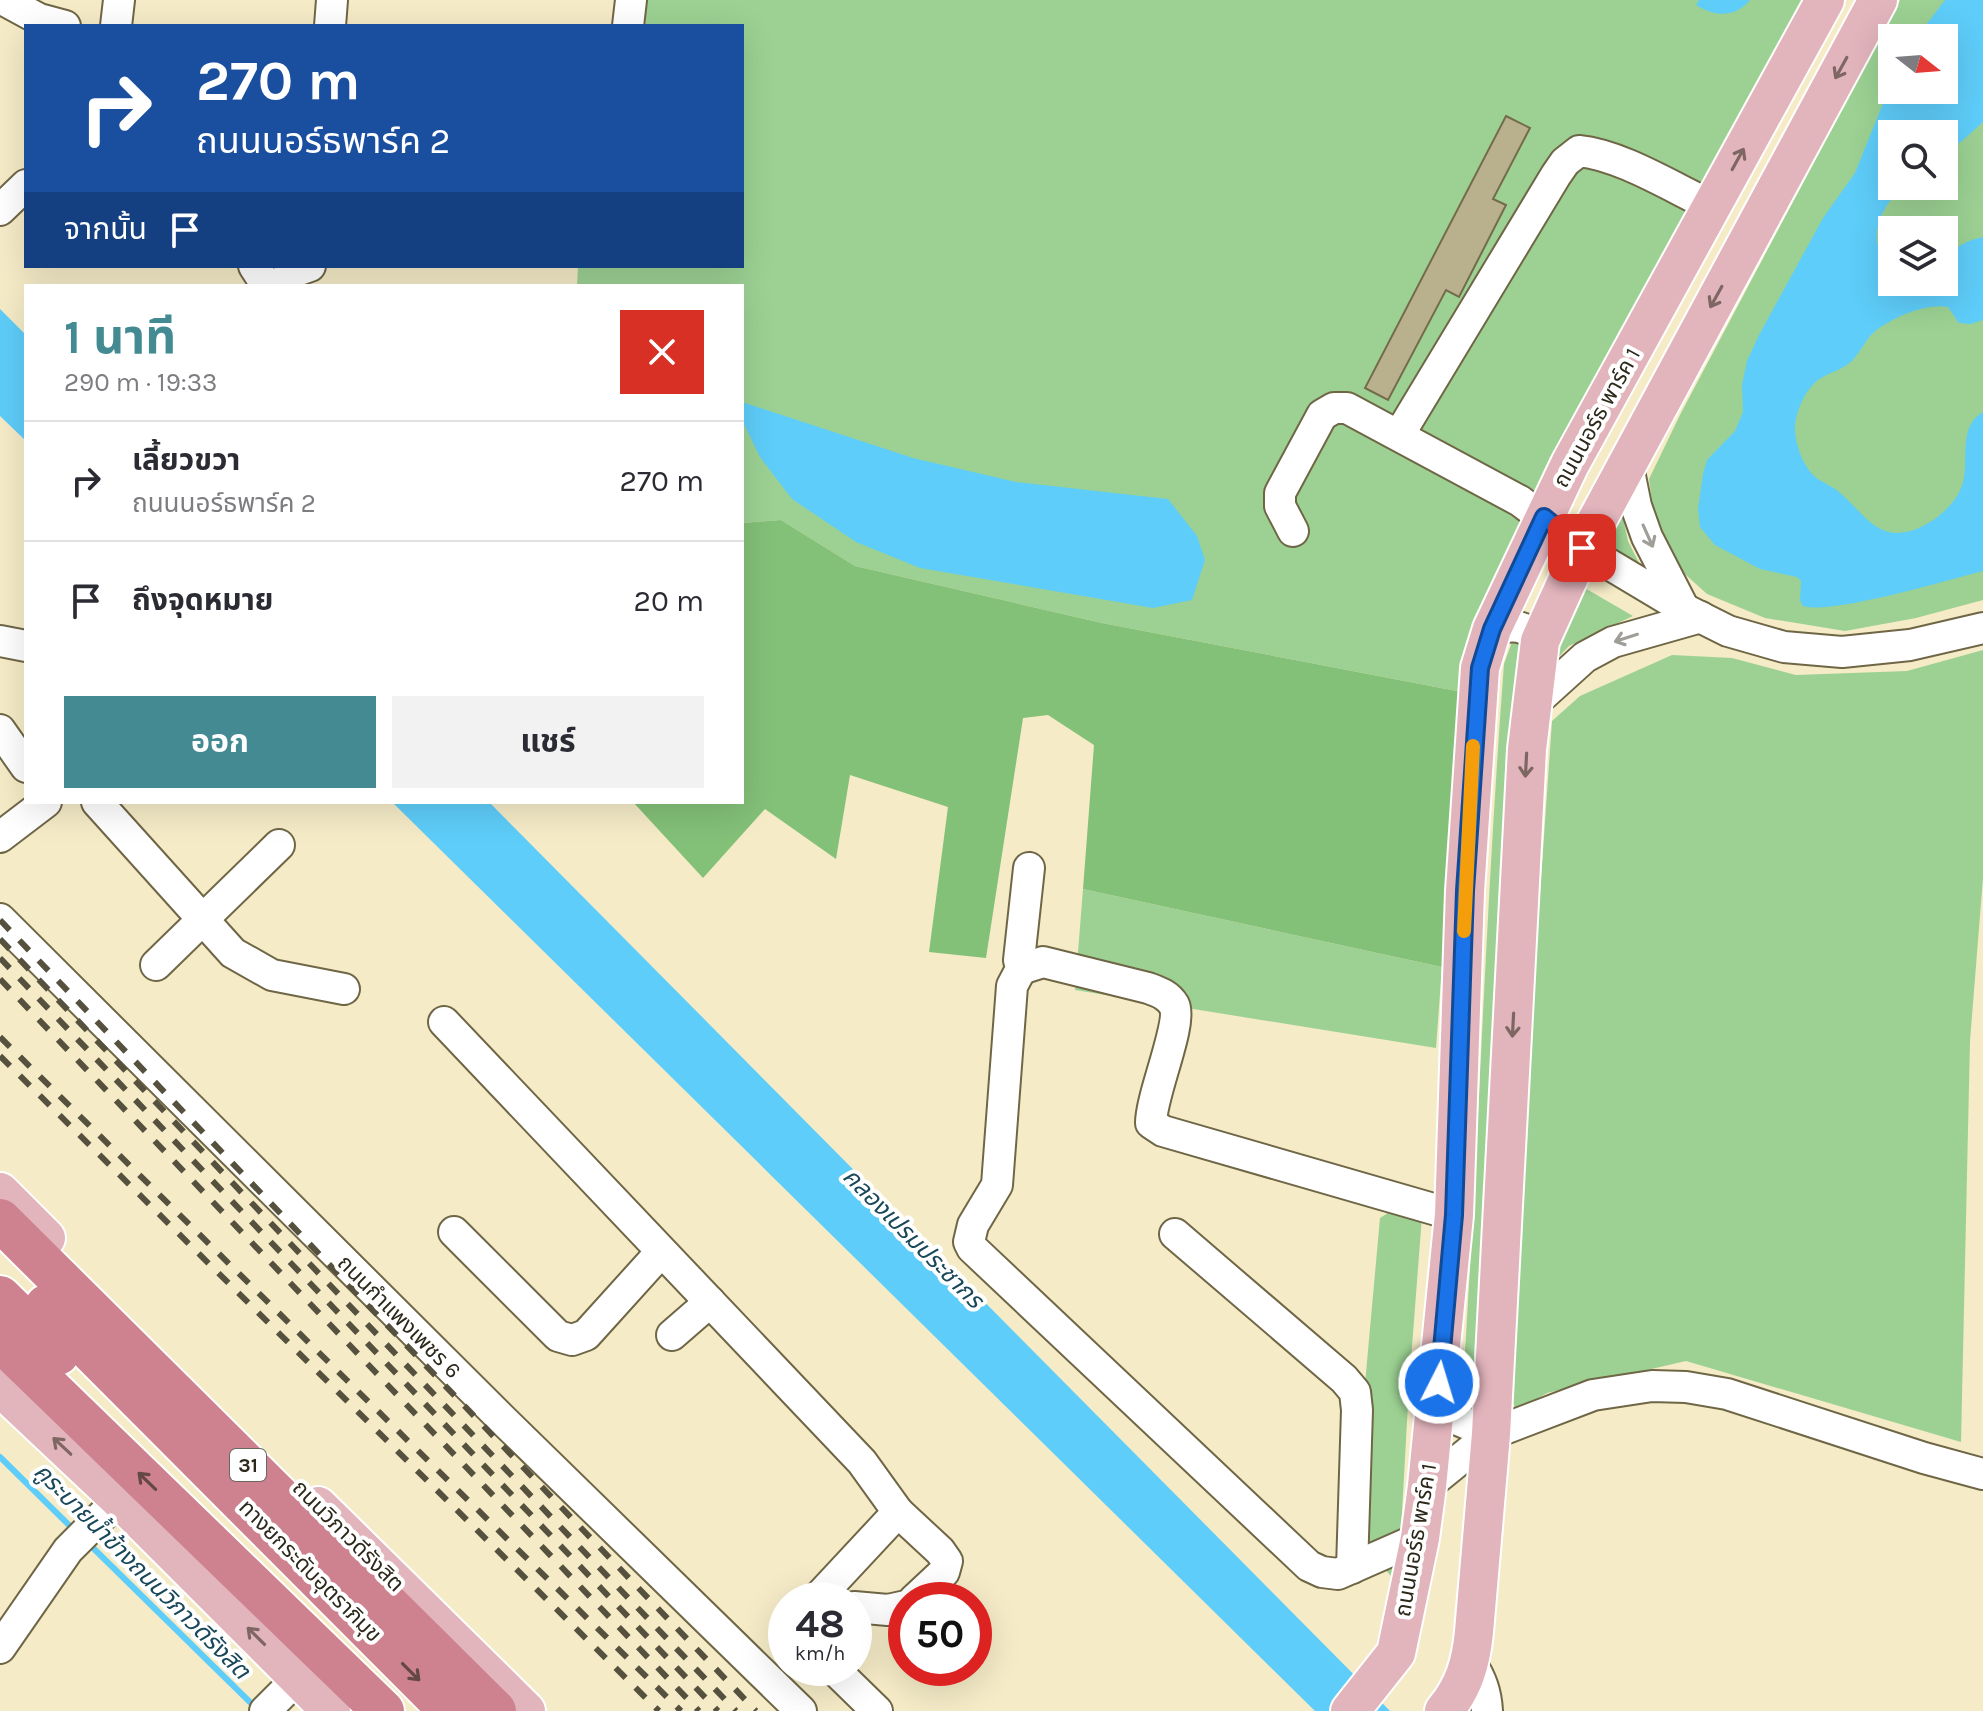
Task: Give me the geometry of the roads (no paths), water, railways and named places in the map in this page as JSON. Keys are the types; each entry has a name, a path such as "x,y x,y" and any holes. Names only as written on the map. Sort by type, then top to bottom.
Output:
{"highway":[{"path":"0,1202 51,1243"},
{"name":"ถนนวิภาวดีรังสิต","path":"0,1220 495,1711"},
{"name":"ทางยกระดับอุตราภิมุข","path":"0,1260 450,1711"},
{"name":"ทางยกระดับอุตราภิมุข","path":"0,1297 262,1557 409,1711"},
{"path":"0,1340 383,1711"}],"main road":[{"name":"ถนนนอร์ธ พาร์ค 1","path":"1350,1711 1396,1653 1420,1538 1437,1411 1454,1215 1465,891 1480,668 1492,629 1570,464 1825,0"},
{"name":"ถนนนอร์ธ พาร์ค 1","path":"1465,1695 1491,1434 1527,749 1540,641 1609,495 1878,0"},
{"name":"ถนนวิภาวดีรังสิต","path":"0,1192 526,1711"},
{"path":"0,1387 119,1499 279,1697 331,1711"}],"street":[{"path":"4,0 39,19 58,24"},
{"path":"116,24 119,0"},
{"path":"330,24 332,0"},
{"path":"628,24 631,0"},
{"path":"1399,435 1556,175 1565,162 1579,151 1623,164 1712,206"},
{"path":"0,210 24,187"},
{"path":"279,284 293,272 304,268"},
{"path":"1293,531 1280,506 1280,493 1322,415 1334,408 1347,408 1510,495 1544,517 1582,548 1728,631 1784,647 1842,652 1910,645 1983,628"},
{"path":"1627,461 1636,506 1647,537 1692,613"},
{"path":"1570,464 1574,481 1584,491 1593,495 1609,495"},
{"path":"1533,704 1585,657 1692,613"},
{"path":"1492,629 1515,625 1529,628 1540,641"},
{"path":"0,641 24,646"},
{"path":"0,837 43,804"},
{"path":"99,804 233,953 272,975 344,989"},
{"path":"156,965 279,845"},
{"path":"1029,868 1019,960 1021,969 1012,986 997,1185 973,1225 969,1242 972,1248 1309,1566 1338,1574 1420,1538"},
{"name":"ถนนกำแพงเพชร 6","path":"0,919 504,1421 801,1711"},
{"path":"1021,969 1043,962 1164,993 1173,1003 1176,1022 1151,1107 1151,1123 1163,1131 1454,1215"},
{"path":"444,1022 862,1462 898,1512 940,1551 947,1561 944,1572 933,1582"},
{"path":"454,1232 558,1336 572,1340 586,1335 661,1252"},
{"path":"1175,1234 1344,1379 1355,1392 1352,1568"},
{"path":"672,1335 710,1302"},
{"path":"1427,1486 1491,1434 1593,1395 1652,1386 1686,1387 1727,1394 1983,1474"},
{"path":"1437,1411 1491,1434"},
{"path":"0,1648 68,1550 119,1499"},
{"path":"833,1582 898,1512"},
{"path":"851,1686 877,1711"}],"water":[{"path":"1699,0 1750,0 1738,10 1724,14 1703,9 1696,5"},
{"path":"1945,0 1983,0 1983,122 1958,143 1958,120 1878,120 1878,200 1891,200 1878,216 1878,296 1958,296 1958,247 1983,237 1983,320 1971,324 1959,323 1948,307 1939,306 1906,314 1885,324 1870,336 1852,361 1811,387 1800,405 1795,432 1802,459 1814,476 1839,492 1874,525 1894,533 1907,532 1935,519 1958,494 1964,478 1967,433 1975,418 1983,412 1983,571 1838,606 1803,606 1800,600 1801,581 1797,577 1760,569 1715,545 1700,527 1698,509 1703,474 1707,460 1735,431 1743,412 1742,385 1747,361 1759,335 1823,218 1855,173 1883,104 1958,104 1958,24 1927,24"},
{"path":"0,309 24,333 24,439 0,416"},
{"path":"744,403 913,458 1016,482 1168,499 1197,536 1205,560 1192,600 1153,608 920,568 856,542 792,499 760,457 744,424"},
{"name":"คลองเปรมประชากร","path":"394,804 491,804 1390,1711 1315,1711"}],"waterway":[{"name":"คูระบายน้ำข้างถนนวิภาวดีรังสิต","path":"0,1457 76,1532"},
{"name":"คูระบายน้ำข้างถนนวิภาวดีรังสิต","path":"87,1542 256,1708"}],"railway":[{"path":"0,920 756,1711"},
{"path":"0,939 736,1711"},
{"path":"0,958 718,1711"},
{"path":"0,979 699,1711"},
{"path":"0,1037 681,1711"},
{"path":"0,1056 659,1711"}]}
